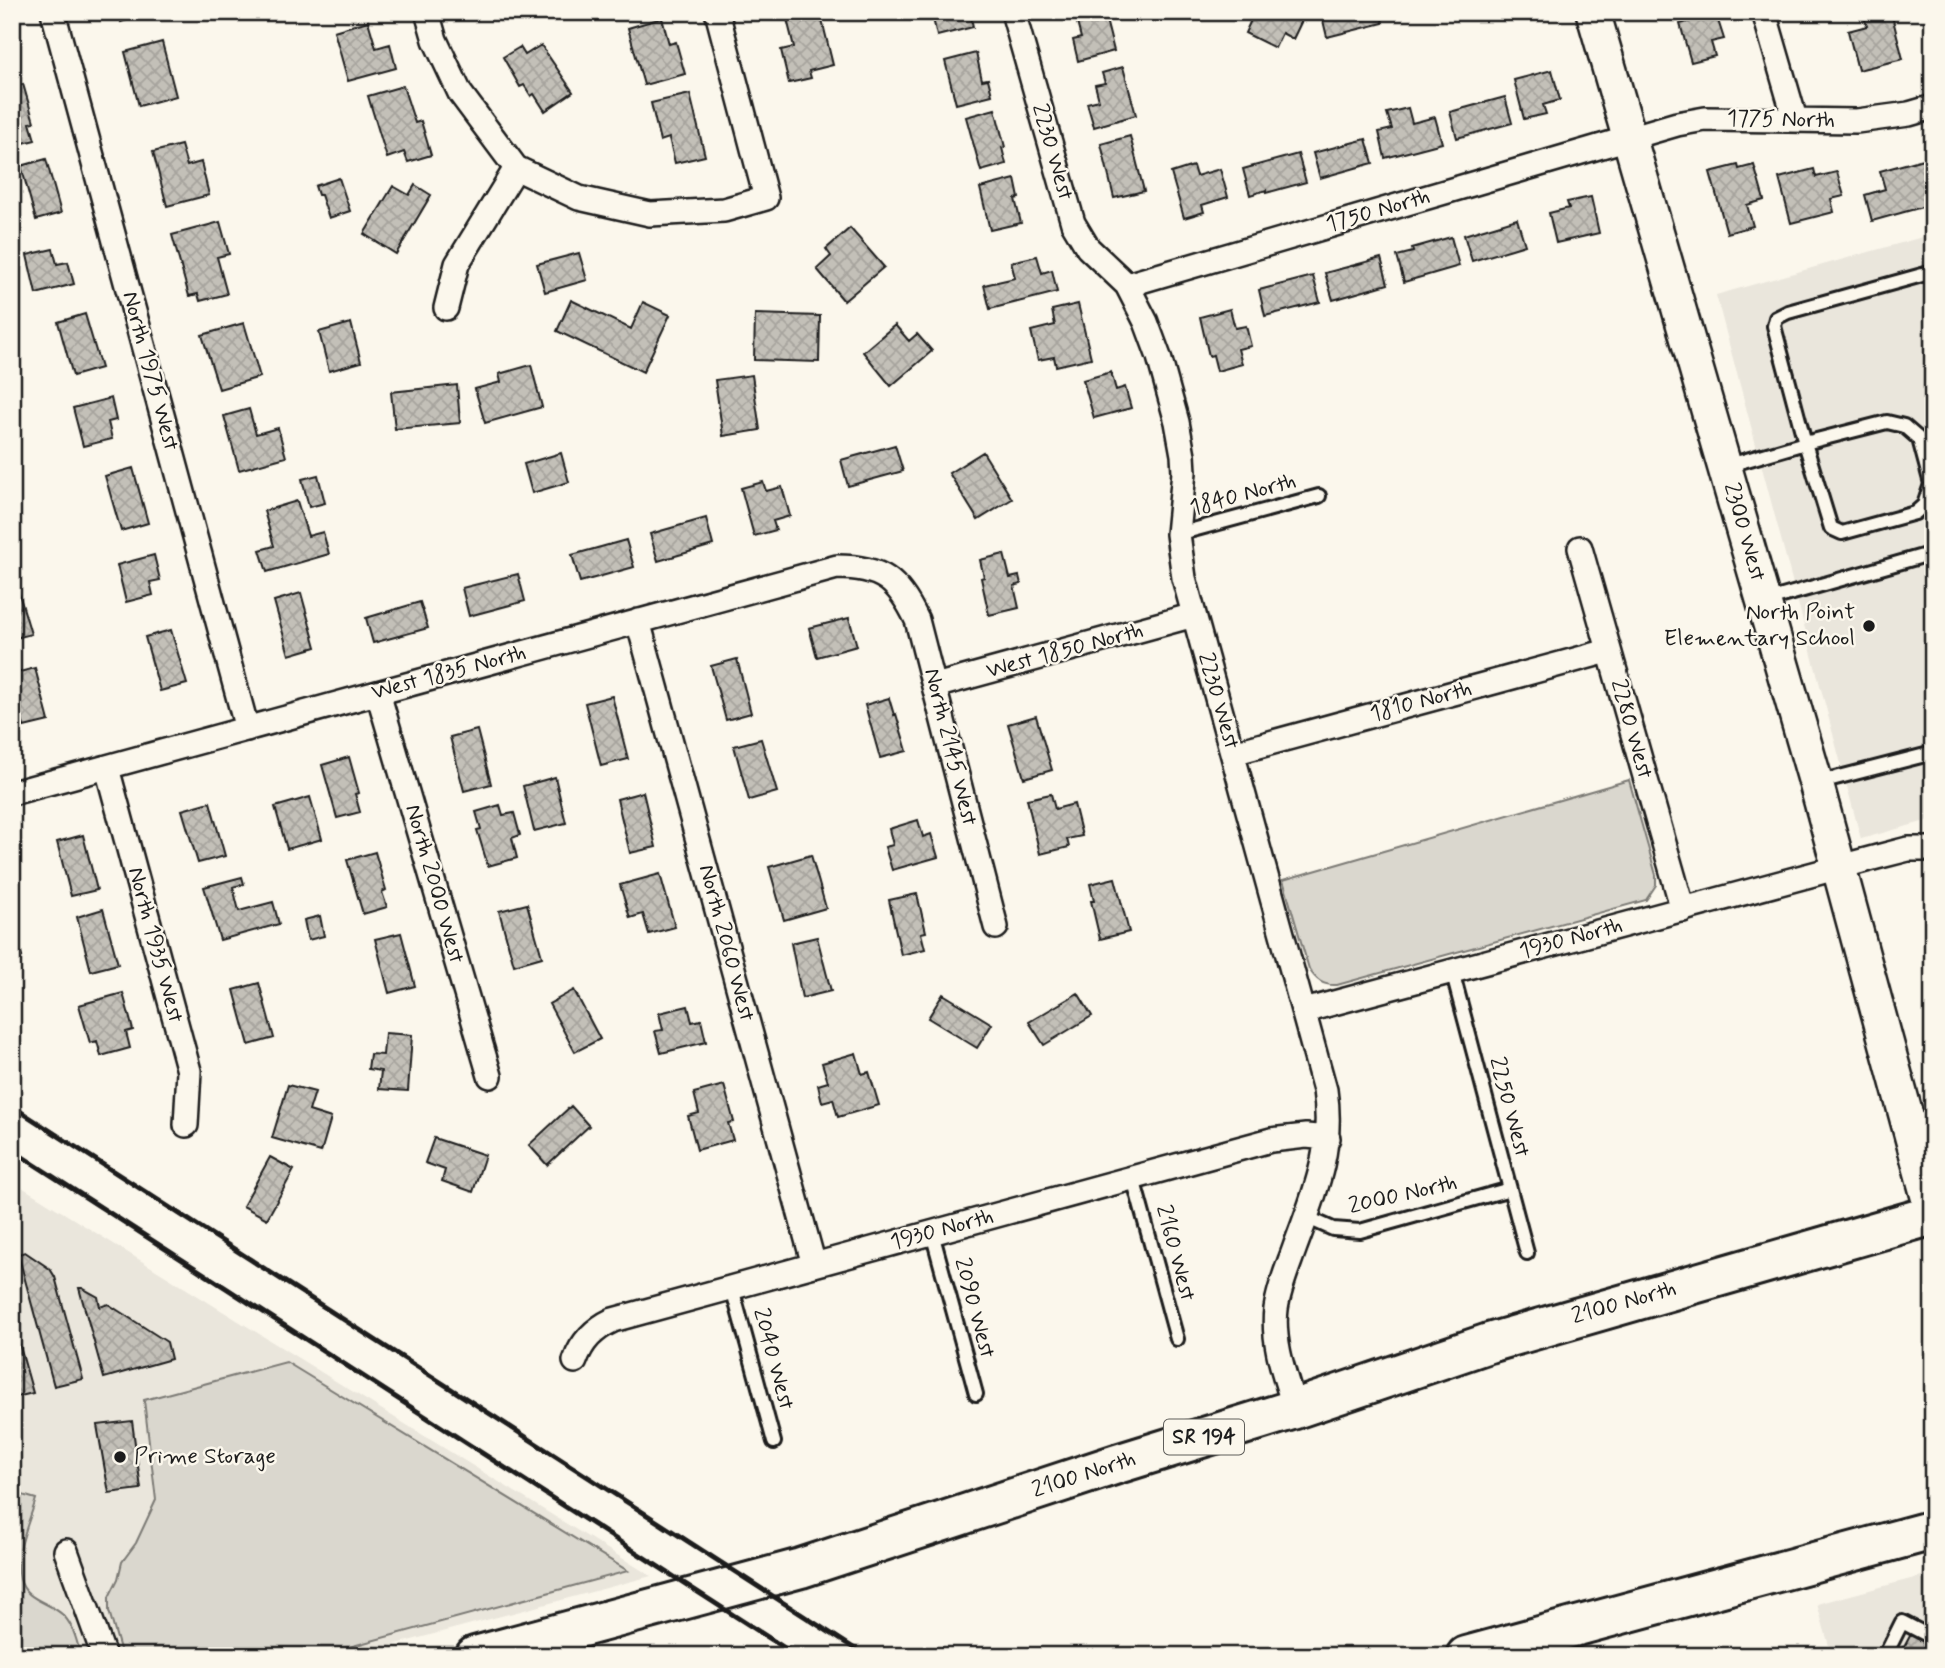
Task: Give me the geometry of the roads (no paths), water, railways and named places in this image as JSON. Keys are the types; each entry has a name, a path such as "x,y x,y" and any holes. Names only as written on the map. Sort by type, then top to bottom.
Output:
{"highway":[{"name":"2100 North","path":"475,1656 801,1568 1503,1339 1933,1215"},
{"path":"1466,1656 1933,1530"}],"main road":[{"name":"2300 West","path":"1593,12 1816,783 1933,1215"}],"street":[{"name":"North 1975 West","path":"54,12 247,729"},
{"path":"428,12 435,40 460,93 516,167 579,198 650,214 724,210 766,198 717,12"},
{"name":"2230 West","path":"1013,12 1073,223 1088,248 1126,285 1155,345 1181,438 1184,472 1178,534 1180,556 1325,1090 1328,1138 1322,1168 1282,1283 1275,1322 1278,1350 1295,1409"},
{"path":"1764,12 1795,119"},
{"name":"1775 North","path":"1630,136 1705,119 1857,121 1909,114 1933,107"},
{"name":"1750 North","path":"1126,285 1630,136"},
{"path":"446,308 457,264 516,167"},
{"name":"2280 West","path":"1580,548 1683,909"},
{"name":"West 1835 North","path":"12,793 837,567 854,567 886,575"},
{"name":"North 2145 West","path":"886,575 908,601 917,620 996,927"},
{"name":"West 1850 North","path":"935,686 1195,615"},
{"name":"North 2060 West","path":"638,621 814,1265"},
{"name":"1810 North","path":"1233,753 1608,651"},
{"name":"North 2000 West","path":"378,693 490,1076"},
{"name":"North 1935 West","path":"107,768 189,1071 186,1125"},
{"name":"1930 North","path":"1304,1012 1908,849 1933,849"},
{"name":"1930 North","path":"575,1361 578,1351 591,1334 613,1320 1271,1140 1306,1136 1328,1138"},
{"path":"66,1551 104,1656"}],"lane":[{"path":"1726,467 1805,443 1886,422 1905,426 1919,439 1931,484 1924,506 1915,513 1842,533 1831,528 1805,443 1774,326 1776,318 1788,312 1933,272"},
{"name":"1840 North","path":"1178,534 1319,496"},
{"path":"1764,601 1933,553"},
{"path":"1816,783 1933,753"},
{"name":"2250 West","path":"1452,971 1527,1253"},
{"name":"2160 West","path":"1133,1178 1177,1339"},
{"name":"2000 North","path":"1306,1217 1333,1229 1360,1231 1510,1189"},
{"name":"2090 West","path":"932,1233 976,1394"},
{"name":"2040 West","path":"732,1288 774,1442"},
{"path":"1885,1656 1902,1622 1932,1641"}],"railway":[{"path":"12,1106 866,1656"},
{"path":"12,1150 797,1656"}],"place":[{"name":"North Point Elementary School","path":"1869,626"},
{"name":"Prime Storage","path":"120,1457"}]}
